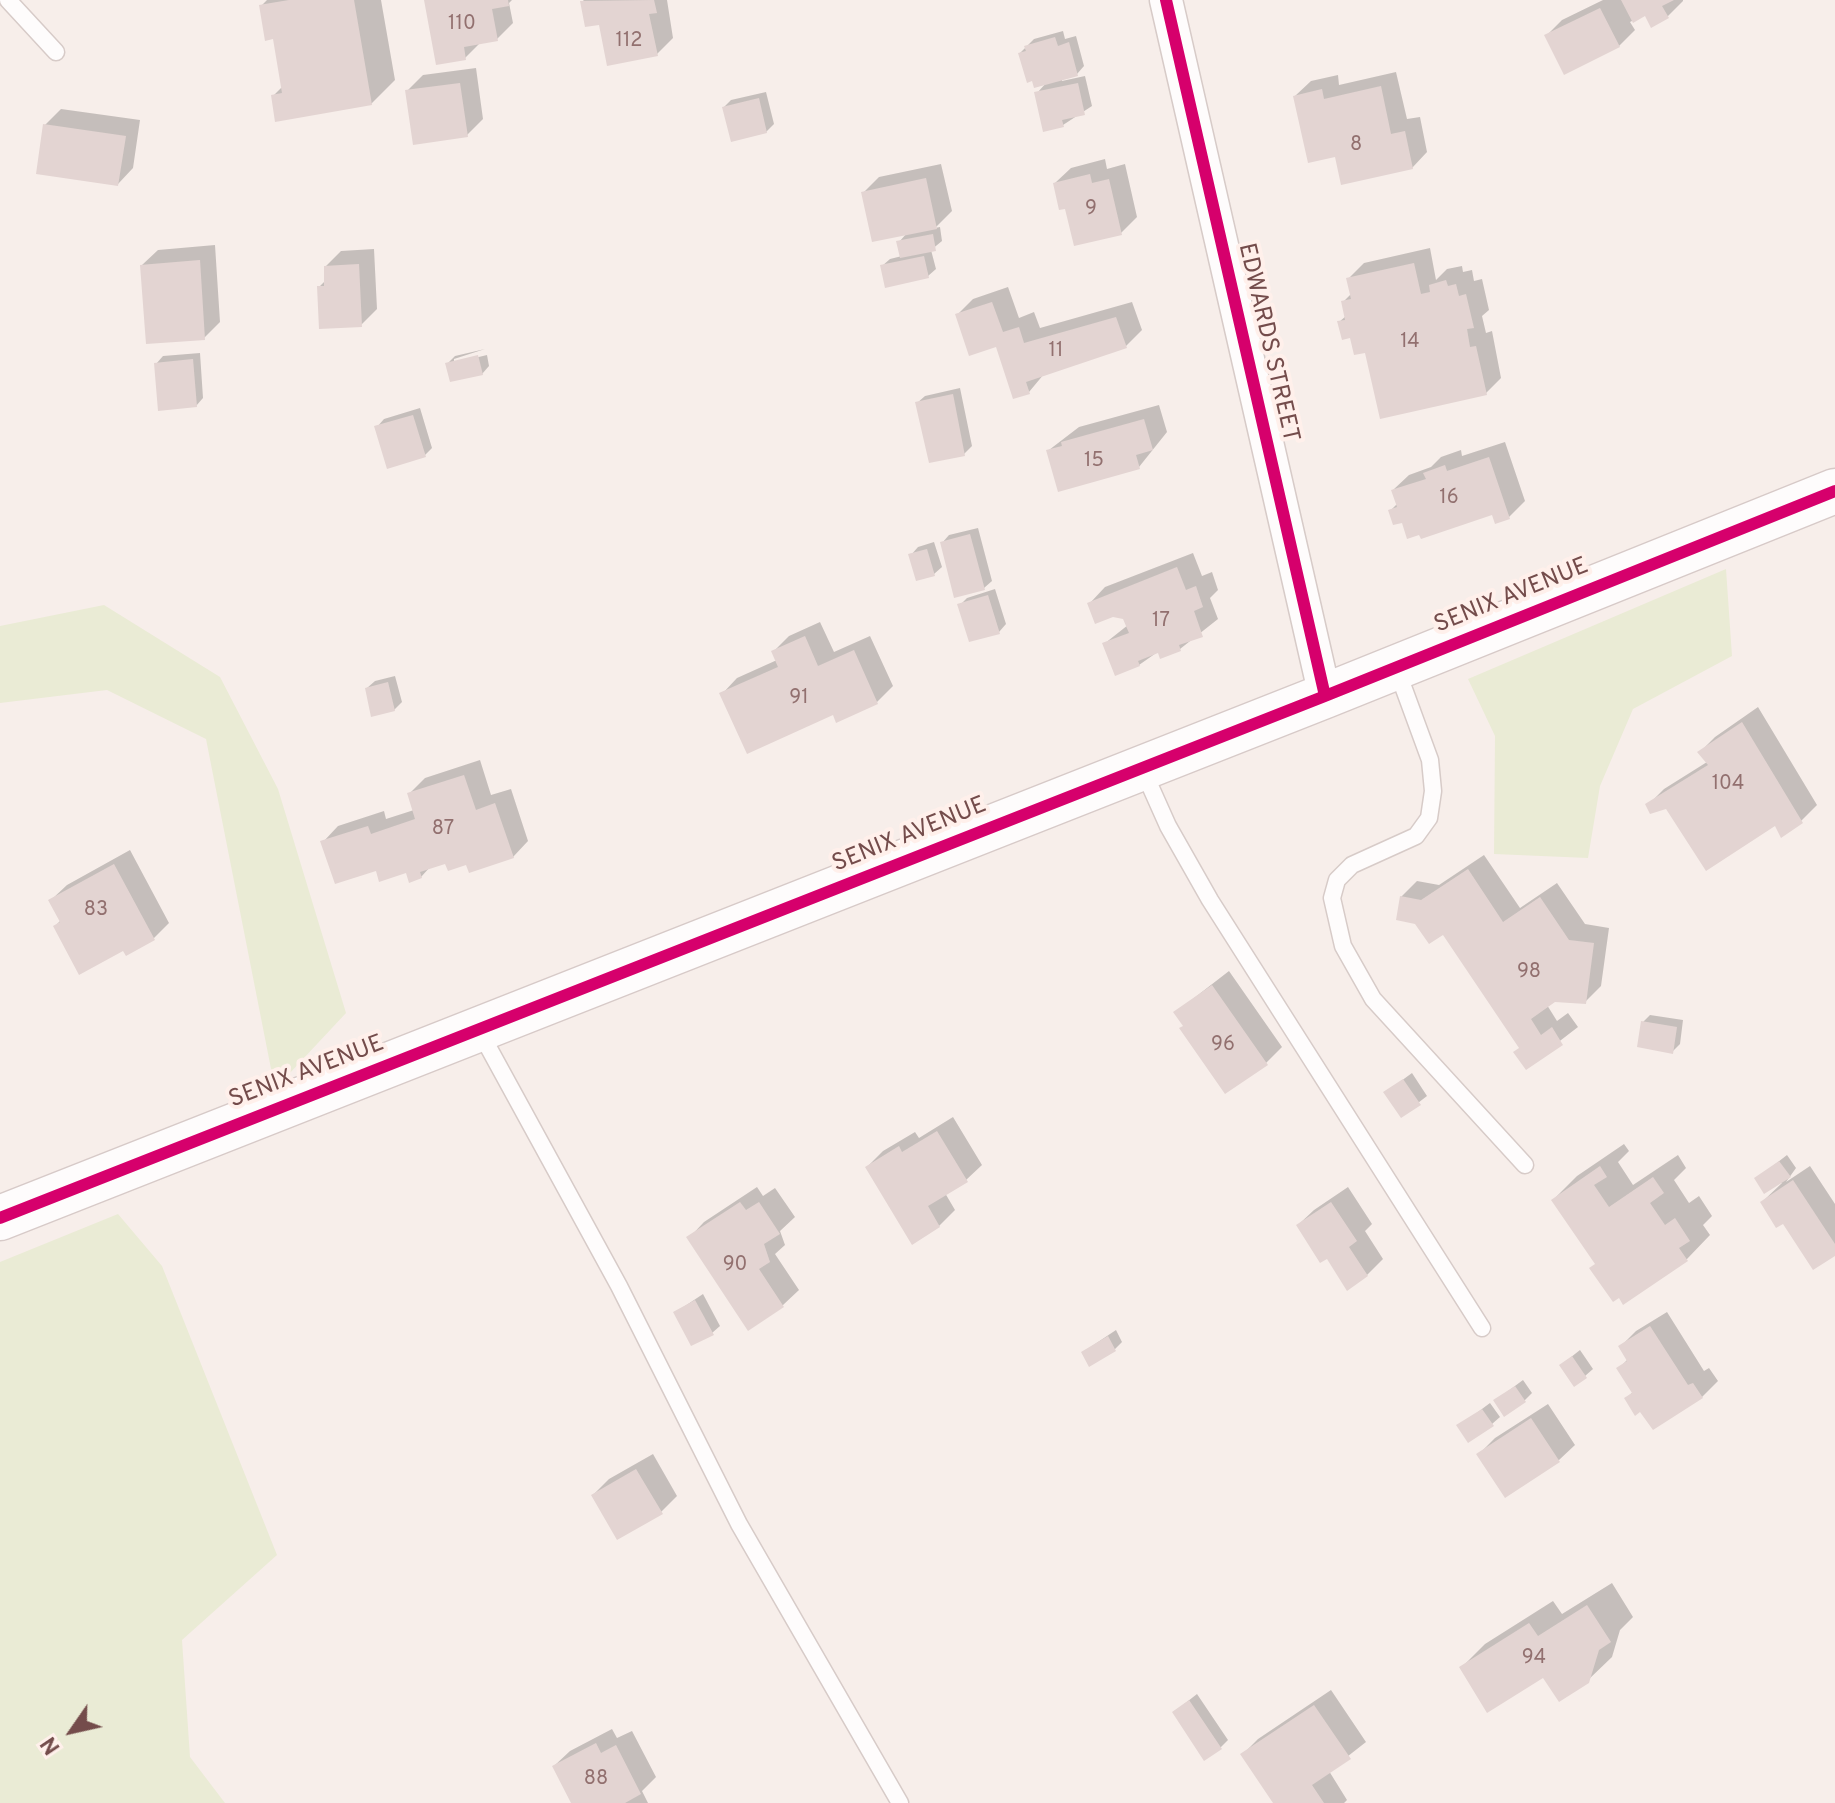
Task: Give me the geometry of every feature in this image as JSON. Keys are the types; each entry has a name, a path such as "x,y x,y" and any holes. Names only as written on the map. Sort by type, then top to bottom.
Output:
{"street":[{"name":"EDWARDS STREET","path":"1166,0 1325,696"},
{"name":"SENIX AVENUE","path":"0,1218 1142,769 1835,491"}],"lane":[{"path":"8,0 56,52"},
{"path":"1396,668 1430,760 1433,791 1429,818 1416,836 1352,865 1337,880 1332,898 1343,946 1373,999 1525,1165"},
{"path":"1142,769 1168,826 1226,926 1482,1328"},
{"path":"479,1030 619,1286 739,1524 900,1803"}],"green space":[{"path":"1726,569 1732,656 1633,709 1600,786 1588,858 1494,854 1495,736 1468,679"},
{"path":"104,605 220,677 278,789 346,1013 275,1089 206,739 107,690 0,703 0,626"},
{"path":"118,1214 162,1266 277,1555 182,1640 190,1757 225,1803 0,1803 0,1262"}],"building":[{"path":"289,0 354,0 372,105 275,122 271,95 282,93 273,39 265,41 259,5"},
{"path":"424,0 508,0 509,6 492,9 498,41 464,47 466,60 436,65"},
{"path":"654,0 657,13 649,14 658,56 607,66 599,25 585,27 580,1"},
{"path":"1621,0 1674,0 1662,6 1669,18 1651,28 1645,16 1633,23"},
{"path":"1600,8 1620,47 1564,75 1544,35"},
{"path":"1055,37 1058,46 1069,42 1078,76 1034,88 1032,81 1027,83 1018,53 1026,51 1024,46"},
{"path":"460,83 468,137 413,145 405,90"},
{"path":"1078,83 1085,115 1062,120 1064,127 1043,132 1034,92"},
{"path":"1381,86 1391,134 1405,131 1413,169 1341,185 1335,157 1308,163 1293,96 1322,89 1324,99"},
{"path":"759,98 767,133 731,142 722,107"},
{"path":"43,124 126,136 118,186 36,174"},
{"path":"1090,174 1092,183 1109,179 1122,235 1074,246 1065,209 1059,210 1053,183"},
{"path":"926,178 937,229 872,242 861,192"},
{"path":"933,234 936,251 900,258 896,241"},
{"path":"924,256 929,278 885,288 880,265"},
{"path":"200,260 205,340 146,344 140,265"},
{"path":"1414,263 1421,294 1430,292 1429,285 1446,280 1448,286 1456,284 1459,296 1466,294 1474,328 1467,329 1470,347 1476,346 1487,395 1380,419 1365,353 1354,355 1350,338 1342,340 1337,321 1345,320 1341,301 1351,299 1346,278"},
{"path":"359,264 362,327 319,329 317,286 324,286 324,266"},
{"path":"992,302 1003,332 1019,327 1024,343 1116,317 1127,348 1026,382 1030,394 1013,399 996,347 969,356 955,314"},
{"path":"478,355 483,375 450,382 445,363"},
{"path":"193,359 197,407 158,411 154,363"},
{"path":"953,394 965,456 929,463 915,402"},
{"path":"413,415 426,457 387,469 374,426"},
{"path":"1144,419 1153,450 1136,455 1140,469 1058,492 1046,450 1062,446 1061,442"},
{"path":"1489,457 1510,519 1495,524 1492,515 1421,539 1419,535 1407,539 1402,523 1393,525 1388,510 1397,507 1391,490 1426,479 1423,473 1445,465 1447,471"},
{"path":"970,534 985,590 954,598 940,542"},
{"path":"927,549 935,576 916,581 908,554"},
{"path":"1177,567 1186,590 1196,586 1203,607 1194,611 1203,637 1179,645 1181,651 1160,659 1158,653 1138,661 1140,666 1115,676 1102,643 1129,633 1123,619 1113,617 1095,624 1087,603"},
{"path":"988,595 1000,634 969,642 957,604"},
{"path":"805,636 818,666 854,650 878,704 836,723 833,715 747,754 719,693 778,667 771,651"},
{"path":"388,682 395,711 371,717 365,688"},
{"path":"1742,722 1803,823 1781,838 1775,826 1706,871 1666,809 1650,814 1645,804 1708,765 1697,752"},
{"path":"464,775 476,810 495,803 514,858 469,873 466,865 448,871 445,864 420,872 422,878 409,883 406,873 379,882 376,871 335,884 320,841 368,826 371,834 415,819 407,793"},
{"path":"114,864 155,940 126,956 123,951 79,975 53,926 60,922 48,900"},
{"path":"1468,869 1503,922 1540,897 1569,940 1594,943 1586,1004 1555,1002 1531,1019 1541,1035 1552,1027 1563,1045 1526,1070 1513,1052 1519,1048 1443,935 1429,944 1415,924 1396,920 1400,896 1421,900"},
{"path":"1212,985 1268,1065 1225,1094 1179,1028 1183,1026 1173,1012"},
{"path":"1641,1021 1677,1027 1673,1054 1637,1047"},
{"path":"1403,1079 1421,1105 1401,1118 1383,1092"},
{"path":"937,1131 968,1182 928,1206 940,1227 912,1245 865,1167 899,1146 902,1152"},
{"path":"1779,1161 1791,1177 1764,1194 1754,1178"},
{"path":"1600,1166 1607,1177 1594,1185 1609,1207 1653,1177 1664,1193 1650,1203 1665,1225 1675,1218 1690,1241 1679,1248 1688,1261 1623,1305 1619,1298 1613,1302 1589,1268 1595,1264 1551,1200"},
{"path":"1793,1180 1835,1244 1835,1256 1813,1270 1783,1224 1776,1228 1760,1202"},
{"path":"740,1202 746,1210 759,1202 780,1234 764,1244 770,1262 759,1269 784,1307 748,1331 686,1237"},
{"path":"1331,1202 1357,1241 1349,1247 1368,1276 1347,1291 1327,1259 1320,1263 1296,1225"},
{"path":"695,1300 714,1335 691,1346 673,1312"},
{"path":"1650,1326 1688,1385 1693,1383 1703,1398 1653,1430 1640,1412 1635,1416 1624,1398 1632,1393 1616,1368 1627,1361 1618,1346"},
{"path":"1108,1336 1116,1351 1089,1367 1081,1352"},
{"path":"1572,1356 1587,1378 1574,1387 1559,1365"},
{"path":"1515,1386 1526,1402 1504,1417 1493,1400"},
{"path":"1482,1409 1494,1426 1468,1443 1456,1425"},
{"path":"1531,1418 1560,1462 1505,1498 1476,1454"},
{"path":"636,1469 663,1514 617,1540 591,1495"},
{"path":"1587,1605 1611,1642 1599,1650 1589,1683 1559,1702 1543,1678 1487,1713 1459,1667 1529,1623 1538,1636"},
{"path":"1189,1700 1222,1749 1204,1761 1172,1712"},
{"path":"1314,1705 1351,1759 1312,1785 1324,1803 1273,1803 1240,1754"},
{"path":"596,1743 601,1753 616,1745 641,1794 625,1803 571,1803 552,1766"}],"cycle path":[{"path":"1166,0 1325,696"},
{"path":"0,1218 1325,696 1835,491"}]}
